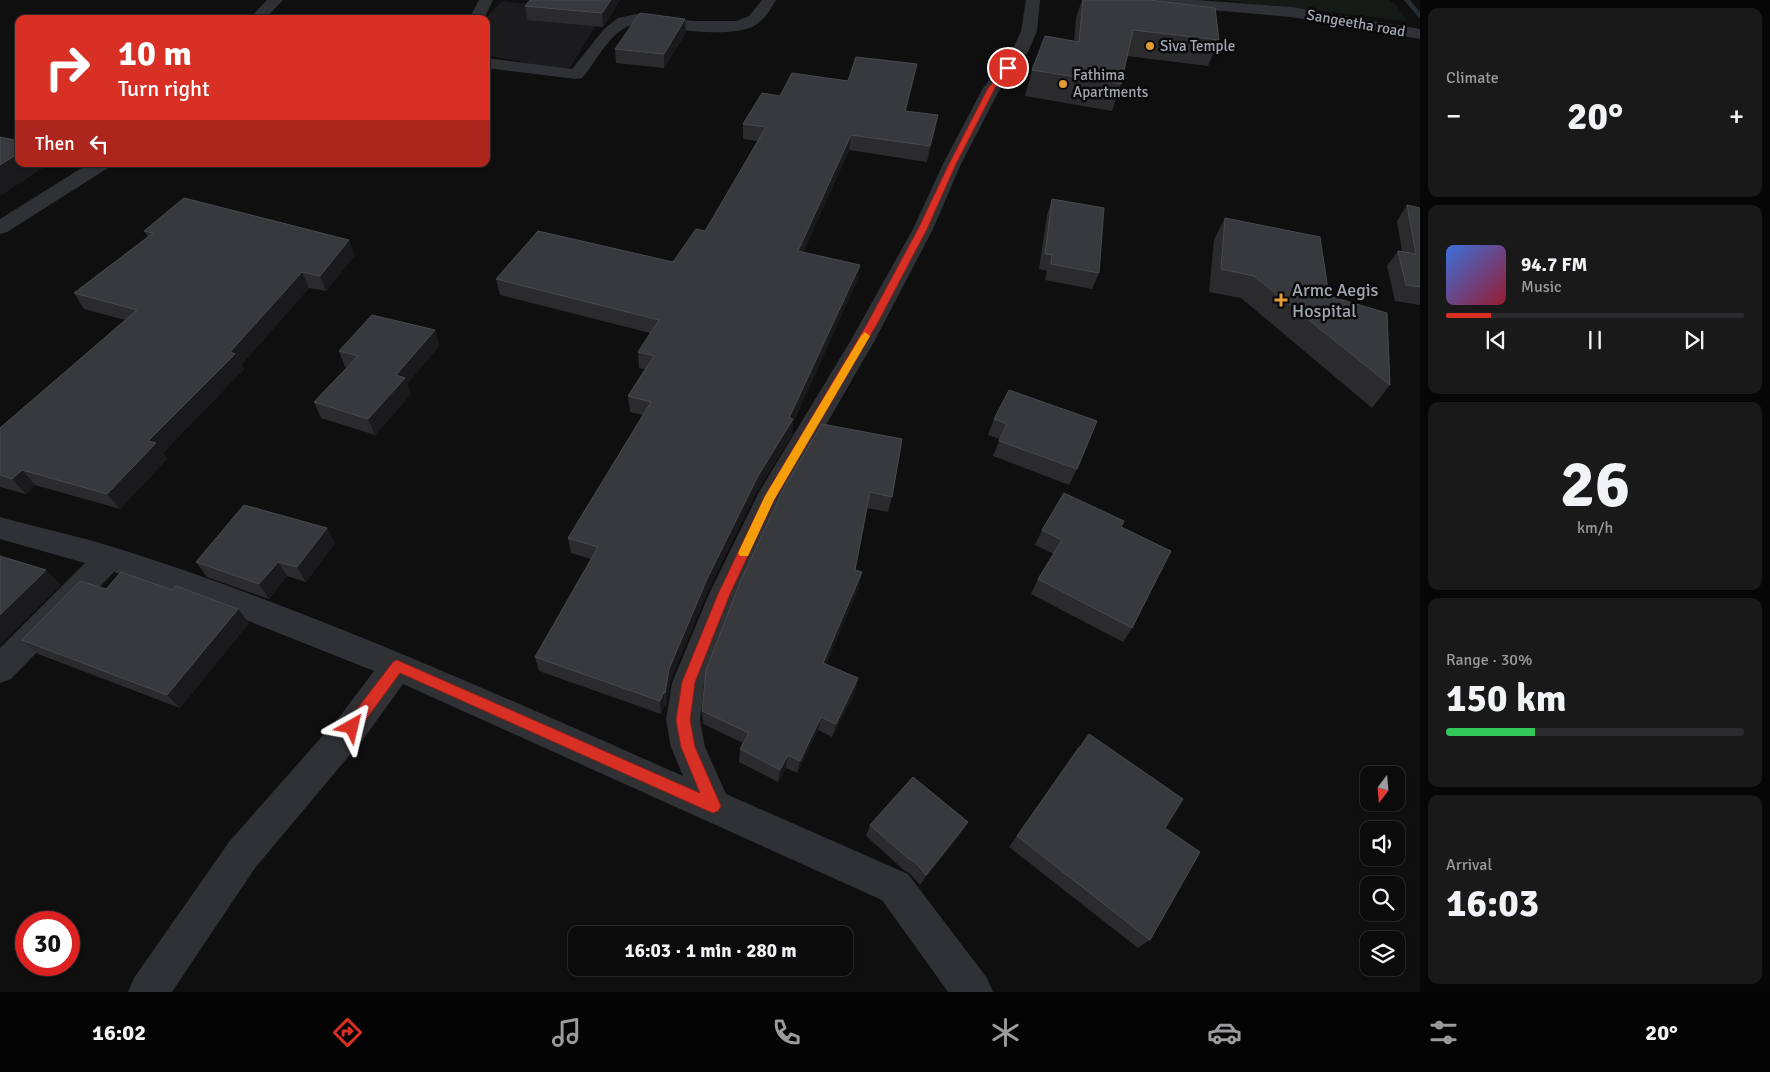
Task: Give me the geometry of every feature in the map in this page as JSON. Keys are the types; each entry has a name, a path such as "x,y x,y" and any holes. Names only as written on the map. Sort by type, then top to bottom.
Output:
{"street":[{"path":"260,15 276,0"},
{"path":"478,15 486,0"},
{"path":"490,63 576,74 592,58 607,36 622,22 636,19 724,28 750,22 769,0"},
{"path":"713,806 688,747 683,720 688,682 724,594 769,499 868,331 923,229 952,164 992,88 1020,52 1029,31 1033,0"},
{"name":"Sangeetha road","path":"1142,0 1291,12 1420,34"},
{"path":"0,228 95,167"},
{"path":"0,528 109,558 229,600 397,666 895,888 973,992"},
{"path":"0,669 109,558"},
{"path":"148,992 242,855 352,727 397,666"}],"shaded area":[{"path":"1223,0 1389,0 1396,5 1407,21"},
{"path":"502,1 604,12 568,71 490,56 489,15"}],"building":[{"path":"530,0 611,0 602,13 525,6"},
{"path":"1083,0 1149,0 1215,8 1219,40 1133,30 1121,84 1032,70 1045,36 1079,42"},
{"path":"640,13 685,19 664,54 615,49"},
{"path":"856,57 917,64 905,111 938,115 930,146 851,135 798,251 860,265 789,418 793,419 758,476 707,579 669,669 665,693 660,701 535,657 598,547 568,538 651,402 628,396 654,356 638,352 659,320 496,279 538,231 673,262 696,229 705,231 766,127 743,124 762,93 780,96 792,73 848,81"},
{"path":"0,137 15,140 15,156 0,165"},
{"path":"184,198 349,240 320,276 302,272 230,352 235,354 148,441 156,443 107,494 22,470 12,479 0,475 0,428 137,310 74,293 153,233 144,231"},
{"path":"1052,199 1104,208 1099,273 1051,264 1052,255 1045,254"},
{"path":"1407,205 1420,208 1420,287 1406,285 1398,251 1416,254"},
{"path":"1225,218 1320,237 1329,296 1387,313 1390,385 1254,276 1221,269"},
{"path":"372,315 435,330 396,375 405,378 368,419 314,402 358,356 339,351"},
{"path":"1009,390 1097,421 1077,469 999,441 1007,424 994,419"},
{"path":"822,424 902,439 892,497 870,492 855,570 862,572 823,663 858,678 836,724 821,717 800,761 788,755 780,770 740,749 749,733 702,711 706,670 741,580 785,486"},
{"path":"1064,493 1124,521 1121,527 1171,551 1132,628 1038,579 1062,540 1042,530"},
{"path":"244,505 327,528 297,567 278,562 259,584 196,562"},
{"path":"0,556 46,570 0,615"},
{"path":"121,572 172,590 176,586 238,609 167,695 22,640 80,581 106,589"},
{"path":"1089,734 1183,799 1165,828 1200,852 1150,940 1017,836"},
{"path":"913,777 968,822 926,875 915,862 870,825"}],"waterway":[{"path":"1407,0 1420,17"}],"slow traffic":[{"path":"744,553 769,499 865,336"}],"place":[{"name":"Siva Temple","path":"1150,46"},
{"name":"Fathima Apartments","path":"1063,84"},
{"name":"Armc Aegis Hospital","path":"1281,300"}],"route":[{"path":"352,727 397,666 713,806 688,747 683,720 688,682 724,594 769,499 872,324 923,229 952,164 992,88 1008,68"}]}
